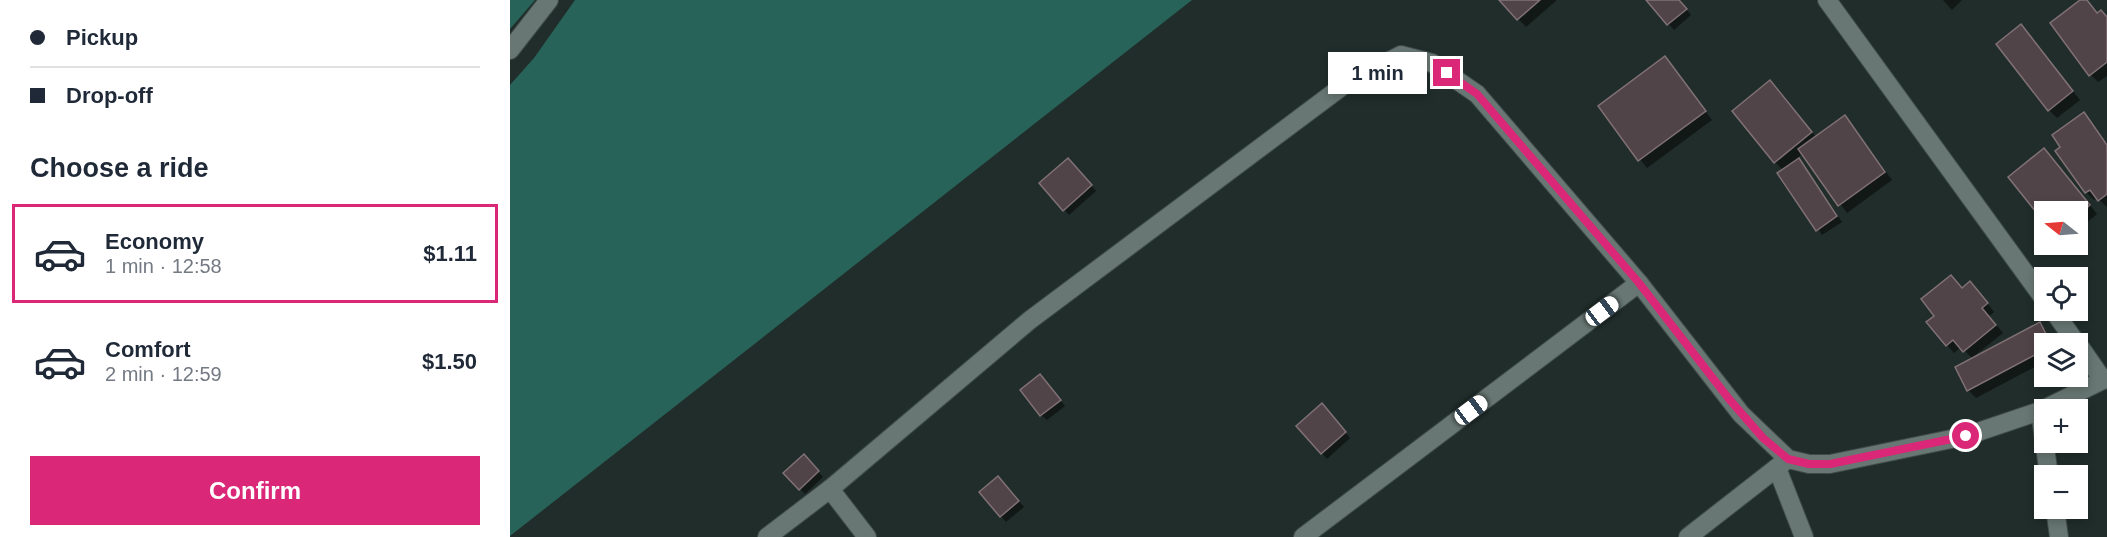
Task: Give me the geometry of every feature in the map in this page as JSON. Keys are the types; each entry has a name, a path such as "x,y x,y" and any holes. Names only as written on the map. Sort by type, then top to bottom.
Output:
{"street":[{"path":"510,50 549,0"},
{"path":"1827,0 2034,285"},
{"path":"767,537 830,489 1030,320 1348,81 1401,55 1432,63 1477,94 1639,283 1783,464 1804,537"},
{"path":"1304,537 1639,283"},
{"path":"2064,399 2105,379 2088,358"},
{"path":"1688,537 1783,464 1830,464 1966,436 2034,413"},
{"path":"830,489 867,537"},
{"path":"2057,519 2059,537"}],"green space":[{"path":"510,0 535,0 510,29"},
{"path":"575,0 1192,0 510,536 510,85 534,58"}],"building":[{"path":"1499,0 1540,0 1517,20"},
{"path":"1646,0 1679,0 1687,9 1667,25"},
{"path":"2080,0 2087,0 2097,13 2101,10 2107,17 2107,62 2089,76 2050,23"},
{"path":"2021,24 2073,91 2048,111 1996,44"},
{"path":"1665,56 1706,111 1638,161 1598,106"},
{"path":"1770,80 1812,132 1774,163 1732,111"},
{"path":"2084,112 2107,145 2107,194 2098,201 2090,190 2085,193 2055,151 2060,147 2052,135"},
{"path":"1845,115 1885,172 1838,206 1798,149"},
{"path":"2044,148 2087,201 2034,201 2034,210 2008,177"},
{"path":"1068,158 1092,185 1063,211 1039,183"},
{"path":"1799,158 1837,216 1816,231 1777,173"},
{"path":"1951,275 1962,288 1970,281 1988,303 1982,308 1996,325 1963,352 1953,340 1946,346 1926,322 1934,316 1921,299"},
{"path":"2040,322 2046,333 2034,333 2034,355 1967,391 1955,367"},
{"path":"1040,374 1061,400 1040,416 1020,390"},
{"path":"1322,403 1346,432 1321,454 1296,426"},
{"path":"804,454 819,471 799,490 783,473"},
{"path":"998,476 1019,501 1000,517 979,492"}],"route":[{"path":"1447,73 1477,94 1639,283 1741,414 1763,438 1788,459 1809,464 1830,464 1966,436"}]}
